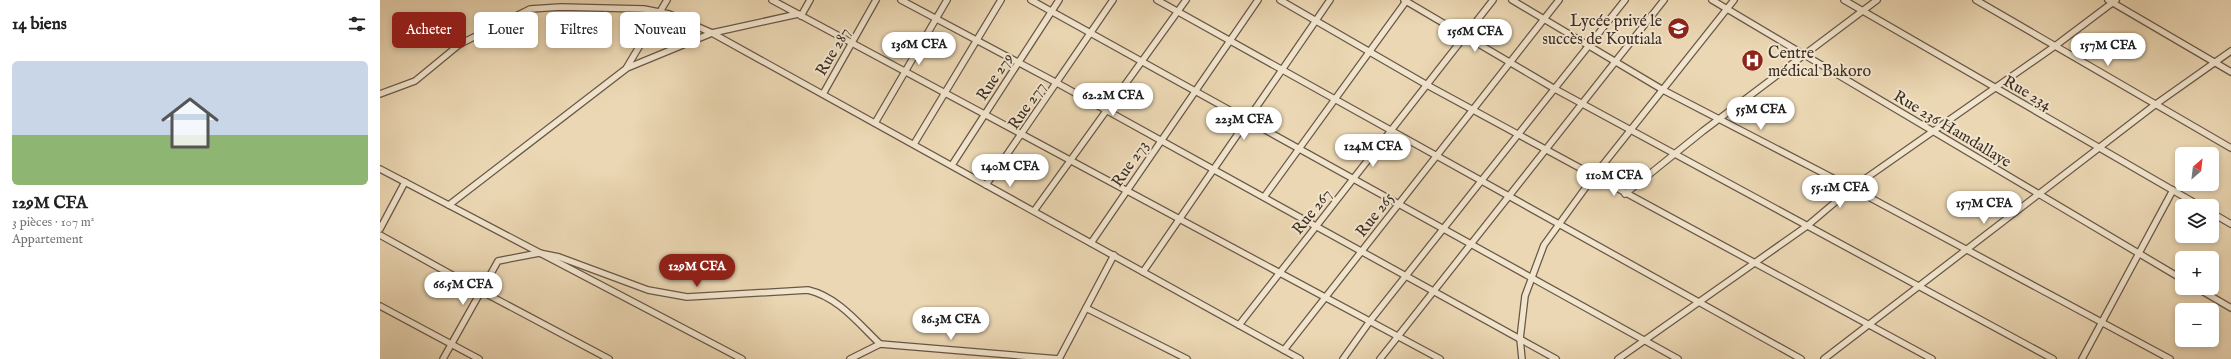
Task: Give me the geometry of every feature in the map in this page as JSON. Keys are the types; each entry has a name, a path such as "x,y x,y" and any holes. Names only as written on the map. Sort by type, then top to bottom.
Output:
{"street":[{"path":"380,94 414,81 460,44 530,9 561,7 644,9 660,12 667,0"},
{"path":"772,0 1440,359"},
{"path":"448,205 627,68 712,33 800,15 810,0"},
{"name":"Rue 287","path":"822,94 876,0"},
{"path":"901,0 1107,110 1556,359"},
{"path":"875,123 947,0"},
{"path":"914,144 944,92 1001,0"},
{"path":"1031,0 1531,276 1678,359"},
{"name":"Rue 279","path":"952,165 1059,0"},
{"name":"Rue 277","path":"986,185 1113,0"},
{"path":"1157,0 1698,303 1801,359"},
{"path":"1034,211 1186,0"},
{"name":"Rue 273","path":"1091,243 1258,0"},
{"path":"1280,0 1472,110 1546,149 1752,263 1869,324 1932,359"},
{"path":"1143,272 1330,0"},
{"path":"1264,197 1405,0 1464,37 1582,104 2053,359"},
{"name":"Rue 267","path":"1239,325 1493,0"},
{"path":"1512,0 1663,90 1852,188 2170,359"},
{"name":"Rue 265","path":"1284,350 1558,0"},
{"path":"1343,359 1370,321 1482,182 1625,0"},
{"path":"1380,359 1664,0"},
{"name":"Rue 236 Hamdallaye","path":"1712,0 2175,275"},
{"path":"1522,359 1520,339 1525,296 1531,276 1544,245 1594,176 1734,0"},
{"name":"Rue 234","path":"1844,0 2188,199"},
{"path":"1625,194 1803,54 1877,0"},
{"path":"1976,0 2231,148"},
{"path":"1618,359 1646,341 1752,263 1807,226 1852,188 2055,46 2112,1 2231,72"},
{"path":"700,28 914,144 1300,359"},
{"path":"627,68 639,48"},
{"path":"1824,359 2099,147 2156,104 2231,51"},
{"path":"380,169 742,359"},
{"path":"380,229 405,182"},
{"path":"2082,359 2173,190"},
{"path":"2219,217 2231,224"},
{"path":"380,235 609,359"},
{"path":"443,359 498,261 539,253 559,257 648,290 687,297 808,290 820,293 840,306 880,344"},
{"path":"850,359 880,344 1059,359 1114,255"},
{"path":"2209,295 2231,308"},
{"path":"380,306 479,359"},
{"path":"1086,308 1187,359"}],"place":[{"name":"Lycée privé le succès de Koutiala","path":"1678,29"},
{"name":"Centre médical Bakoro","path":"1752,61"}]}
